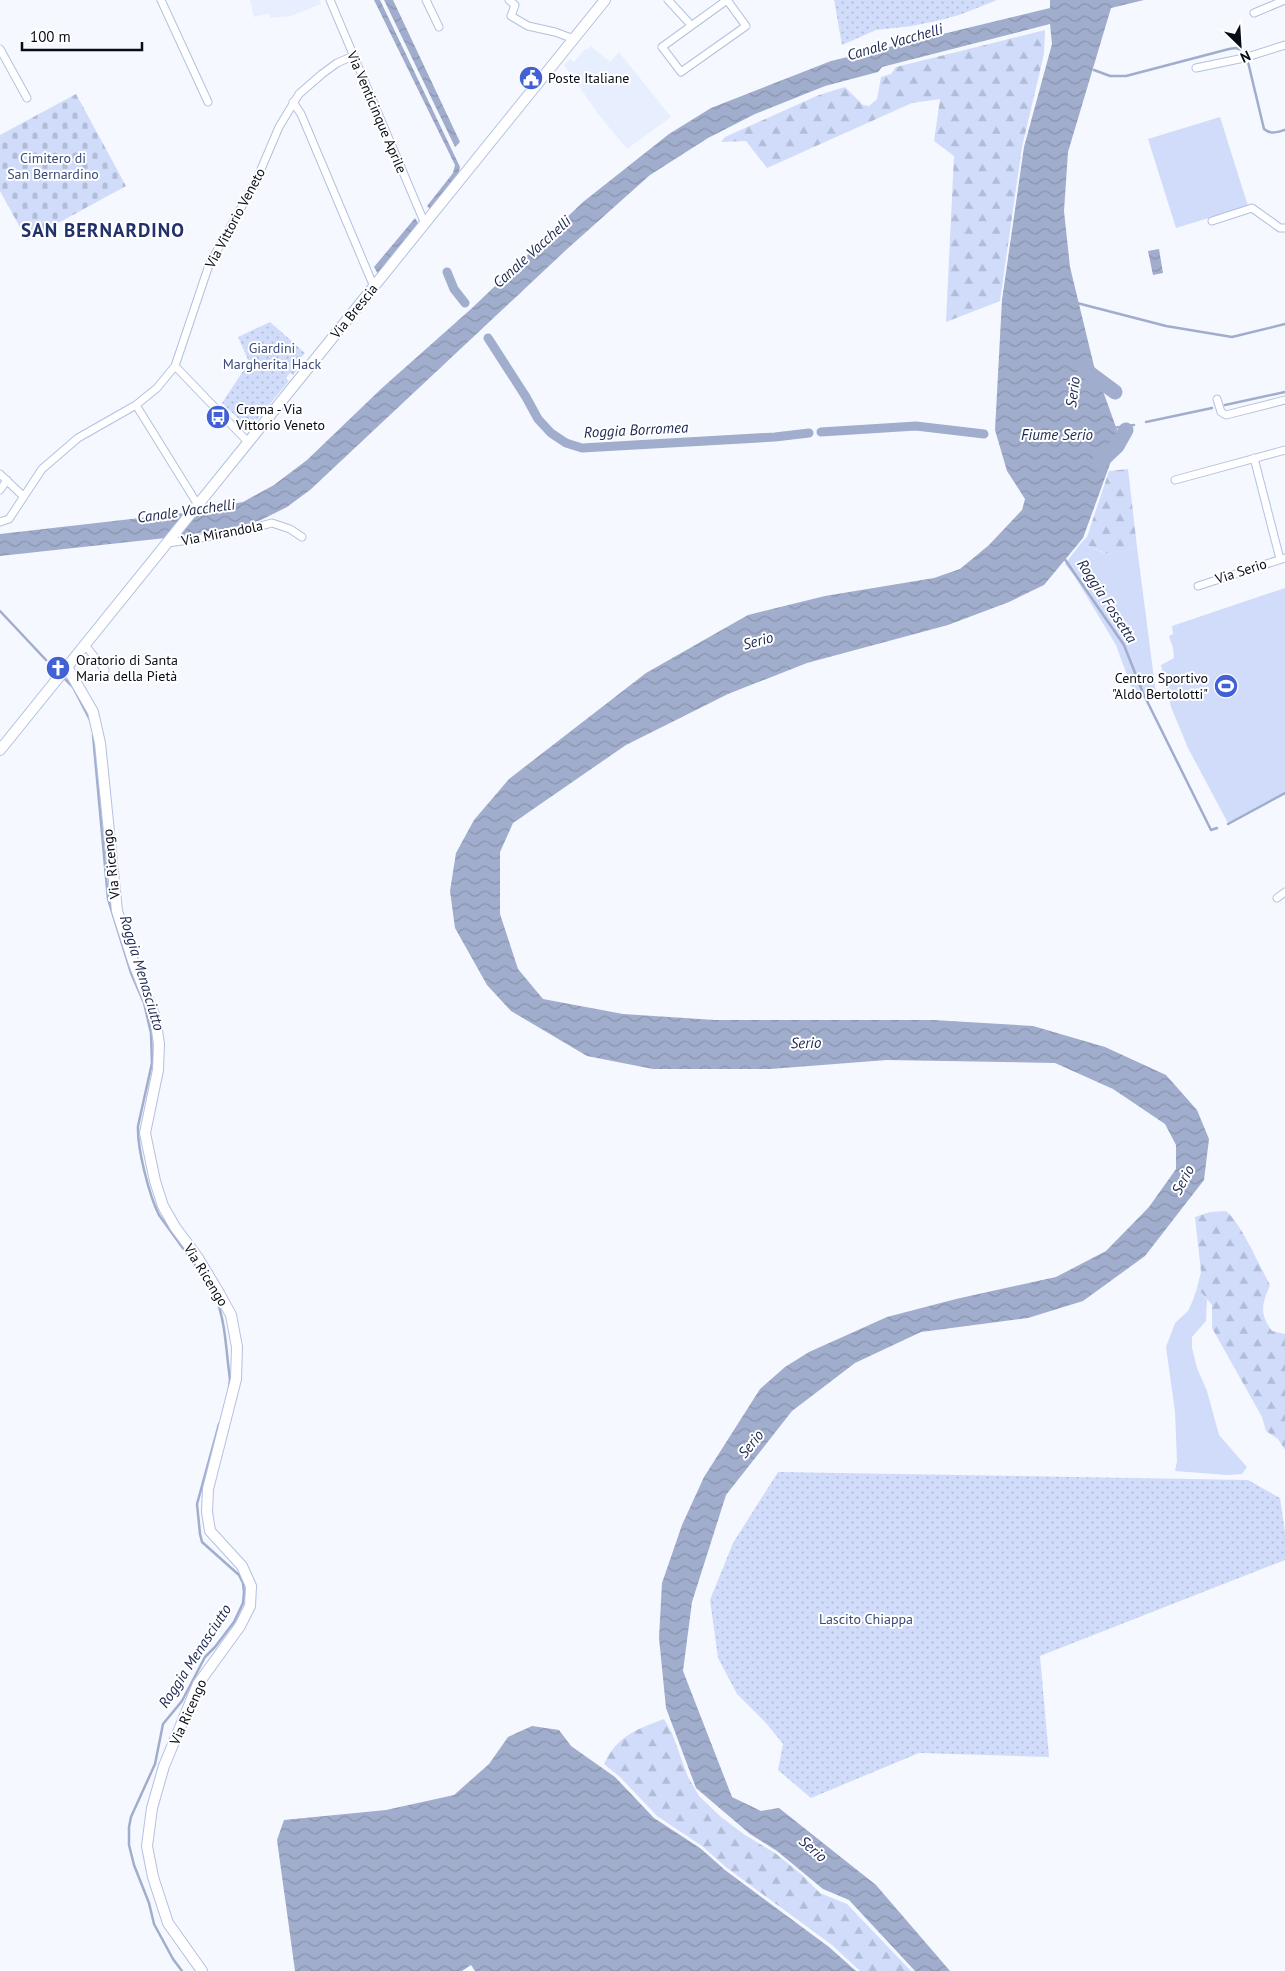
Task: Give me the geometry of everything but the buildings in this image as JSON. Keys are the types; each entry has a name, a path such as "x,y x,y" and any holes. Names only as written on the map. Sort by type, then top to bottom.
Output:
{"street":[{"path":"161,0 208,102"},
{"name":"Via Venticinque Aprile","path":"330,0 425,224"},
{"path":"426,0 439,27"},
{"path":"509,0 515,5 511,16 528,26 555,32 574,39"},
{"name":"Via Brescia","path":"1,747 68,667 605,0"},
{"path":"668,0 691,25"},
{"path":"727,0 746,26 681,72 662,47 691,25 727,0"},
{"path":"1254,13 1285,0"},
{"path":"1196,68 1244,58 1285,45"},
{"path":"0,49 27,98"},
{"name":"Via Vittorio Veneto","path":"0,522 9,519 42,469 78,438 136,405 157,388 175,366 209,265 256,181 279,127 293,102 320,75 353,56"},
{"path":"293,102 304,123 374,287"},
{"path":"1212,222 1252,208 1280,228 1285,228"},
{"path":"175,366 248,442"},
{"path":"1217,399 1221,412 1226,415 1285,400"},
{"path":"136,405 196,507"},
{"path":"1175,480 1285,450"},
{"path":"1254,458 1282,558"},
{"path":"0,474 23,496"},
{"path":"0,490 7,480"},
{"name":"Via Mirandola","path":"169,541 234,533 272,523 290,529 302,536"},
{"name":"Via Serio","path":"1198,586 1282,558"},
{"path":"85,645 106,670"},
{"name":"Via Ricengo","path":"68,667 93,712 100,743 117,911 134,964 155,1017 160,1044 158,1070 145,1133 152,1172 167,1213 198,1258 231,1316 237,1347 236,1379 208,1489 207,1512 210,1531 242,1566 251,1586 250,1606 240,1626 198,1684 164,1766 152,1808 147,1846 153,1877 168,1923 202,1971"},
{"path":"1277,898 1285,892"}],"shaded area":[{"path":"250,0 320,0 321,4 291,16 270,18 270,15 266,14 254,17"},
{"path":"591,46 610,62 619,52 671,117 627,149 599,115 564,65 570,59 574,62 585,49 587,50"}],"green space":[{"path":"834,0 997,0 941,20 912,26 876,30 842,45"},
{"path":"1045,30 1044,54 1022,147 1000,301 946,322 954,156 934,141 940,99 912,103 767,168 746,141 721,142 725,137 819,95 845,87 863,105 869,106 877,99 881,77 891,74 896,67"},
{"name":"Cimitero di San Bernardino","path":"76,94 126,186 27,240 0,191 0,135"},
{"path":"1220,117 1248,206 1176,228 1148,139"},
{"name":"Giardini Margherita Hack","path":"270,322 305,353 293,367 297,370 293,375 290,373 286,378 289,381 254,423 251,426 246,426 222,403 249,362 238,337"},
{"path":"1128,469 1137,547 1110,555 1081,543 1087,537 1109,471"},
{"path":"1081,543 1109,555 1137,547 1156,694 1136,700 1116,645 1075,577 1065,564"},
{"name":"Centro Sportivo \"Aldo Bertolotti\"","path":"1285,588 1285,792 1228,823 1188,748 1171,707 1161,665 1174,658 1169,636 1173,634 1172,626"},
{"path":"1226,1211 1244,1235 1270,1285 1263,1309 1265,1319 1272,1331 1285,1334 1285,1450 1278,1439 1266,1431 1262,1417 1212,1328 1212,1305 1197,1288 1201,1272 1195,1217 1210,1212"},
{"path":"1197,1288 1207,1300 1206,1321 1192,1337 1192,1348 1197,1368 1207,1391 1219,1435 1247,1467 1242,1474 1227,1475 1175,1471 1177,1461 1175,1412 1166,1347 1175,1323 1188,1311"},
{"name":"Lascito Chiappa","path":"778,1472 1248,1480 1280,1498 1285,1533 1285,1560 1040,1656 1049,1757 919,1753 811,1798 778,1770 783,1744 766,1723 737,1694 718,1658 710,1600 733,1543"},
{"path":"664,1719 672,1733 688,1777 699,1796 721,1817 745,1835 775,1853 801,1874 820,1893 847,1904 911,1971 860,1971 832,1945 727,1868 702,1846 657,1816 620,1777 604,1764 609,1754 622,1740 645,1726"}],"water":[{"path":"374,0 380,0 460,167 458,175 430,209 427,206 453,173 455,165"},
{"path":"384,0 393,0 460,142 455,147"},
{"name":"Fiume Serio","path":"1050,0 1144,0 1111,8 1068,152 1064,211 1070,267 1094,366 1117,430 1110,464 1083,538 1044,585 1009,602 948,625 807,663 728,694 626,745 513,823 500,852 500,914 518,969 543,999 623,1014 715,1020 933,1020 1033,1026 1105,1047 1166,1075 1197,1110 1209,1139 1204,1180 1145,1256 1083,1301 1028,1318 921,1332 855,1363 792,1411 726,1495 692,1602 683,1671 732,1797 761,1811 779,1808 876,1885 950,1971 915,1971 849,1900 823,1889 777,1851 750,1834 696,1788 666,1708 659,1638 662,1583 682,1525 704,1477 760,1389 785,1367 809,1352 887,1317 956,1299 1056,1277 1106,1251 1149,1207 1176,1169 1176,1145 1165,1124 1113,1089 1055,1063 887,1060 770,1069 653,1069 587,1056 511,1011 487,985 455,928 450,891 456,853 474,820 509,779 646,673 748,615 825,596 934,578 960,569 989,545 1022,510 1025,499 1007,471 995,430 1002,300 1024,147 1052,44 1050,24 882,67 878,72 825,86 755,114 708,138 650,175 566,250 310,490 287,507 261,520 241,526 175,537 0,556 0,534 184,513 243,502 274,485 307,460 382,388 471,309 583,202 669,134 711,108 831,61 1050,8"},
{"path":"415,218 418,223 378,274 374,267"},
{"path":"1159,249 1163,273 1153,275 1148,251"},
{"path":"532,1726 559,1730 571,1746 615,1777 654,1818 700,1848 725,1870 829,1947 856,1971 475,1971 471,1965 462,1971 295,1971 277,1840 284,1820 386,1810 454,1795 489,1764 508,1737"}],"waterway":[{"path":"1094,70 1110,76 1126,76 1229,49 1236,48 1245,51"},
{"path":"1248,62 1264,129 1272,132 1285,130"},
{"name":"Roggia Borromea","path":"447,272 454,289 465,303"},
{"path":"1077,303 1166,326 1232,337 1285,324"},
{"name":"Roggia Borromea","path":"488,338 538,419 551,433 566,443 582,448 775,437 809,433"},
{"name":"Serio","path":"1084,369 1115,392"},
{"path":"1225,405 1285,392"},
{"path":"1146,422 1212,408"},
{"path":"1113,428 1134,425"},
{"path":"821,432 916,426 984,434"},
{"path":"1098,464 1117,446 1126,430"},
{"name":"Roggia Fossetta","path":"1064,558 1124,645 1143,693 1211,830 1217,828"},
{"name":"Roggia Menasciutto","path":"0,611 46,660"},
{"name":"Roggia Menasciutto","path":"65,679 73,687 91,722"},
{"name":"Roggia Menasciutto","path":"93,735 108,899 131,973 144,1003 151,1033 152,1063 138,1126 144,1171 159,1215 198,1269 212,1292"},
{"name":"Roggia Fossetta","path":"1228,824 1285,793"},
{"name":"Roggia Menasciutto","path":"216,1298 224,1328 230,1379 229,1388"},
{"name":"Roggia Menasciutto","path":"182,1971 173,1959 154,1924 149,1903 134,1865 129,1845 129,1827 131,1817 155,1764 163,1724 182,1701 205,1657 234,1622 243,1603 243,1583 239,1575 202,1542 200,1534 197,1504 219,1424"}],"place":[{"name":"Poste Italiane","path":"531,78"},
{"name":"Crema - Via Vittorio Veneto","path":"218,417"},
{"name":"Oratorio di Santa Maria della Pietà","path":"58,668"},
{"name":"Centro Sportivo \"Aldo Bertolotti\"","path":"1226,686"}],"district":[{"name":"SAN BERNARDINO","path":"103,230"}],"water label":[{"name":"Canale Vacchelli","path":"895,42"},
{"name":"Canale Vacchelli","path":"532,252"},
{"name":"Canale Vacchelli","path":"186,511"}]}
